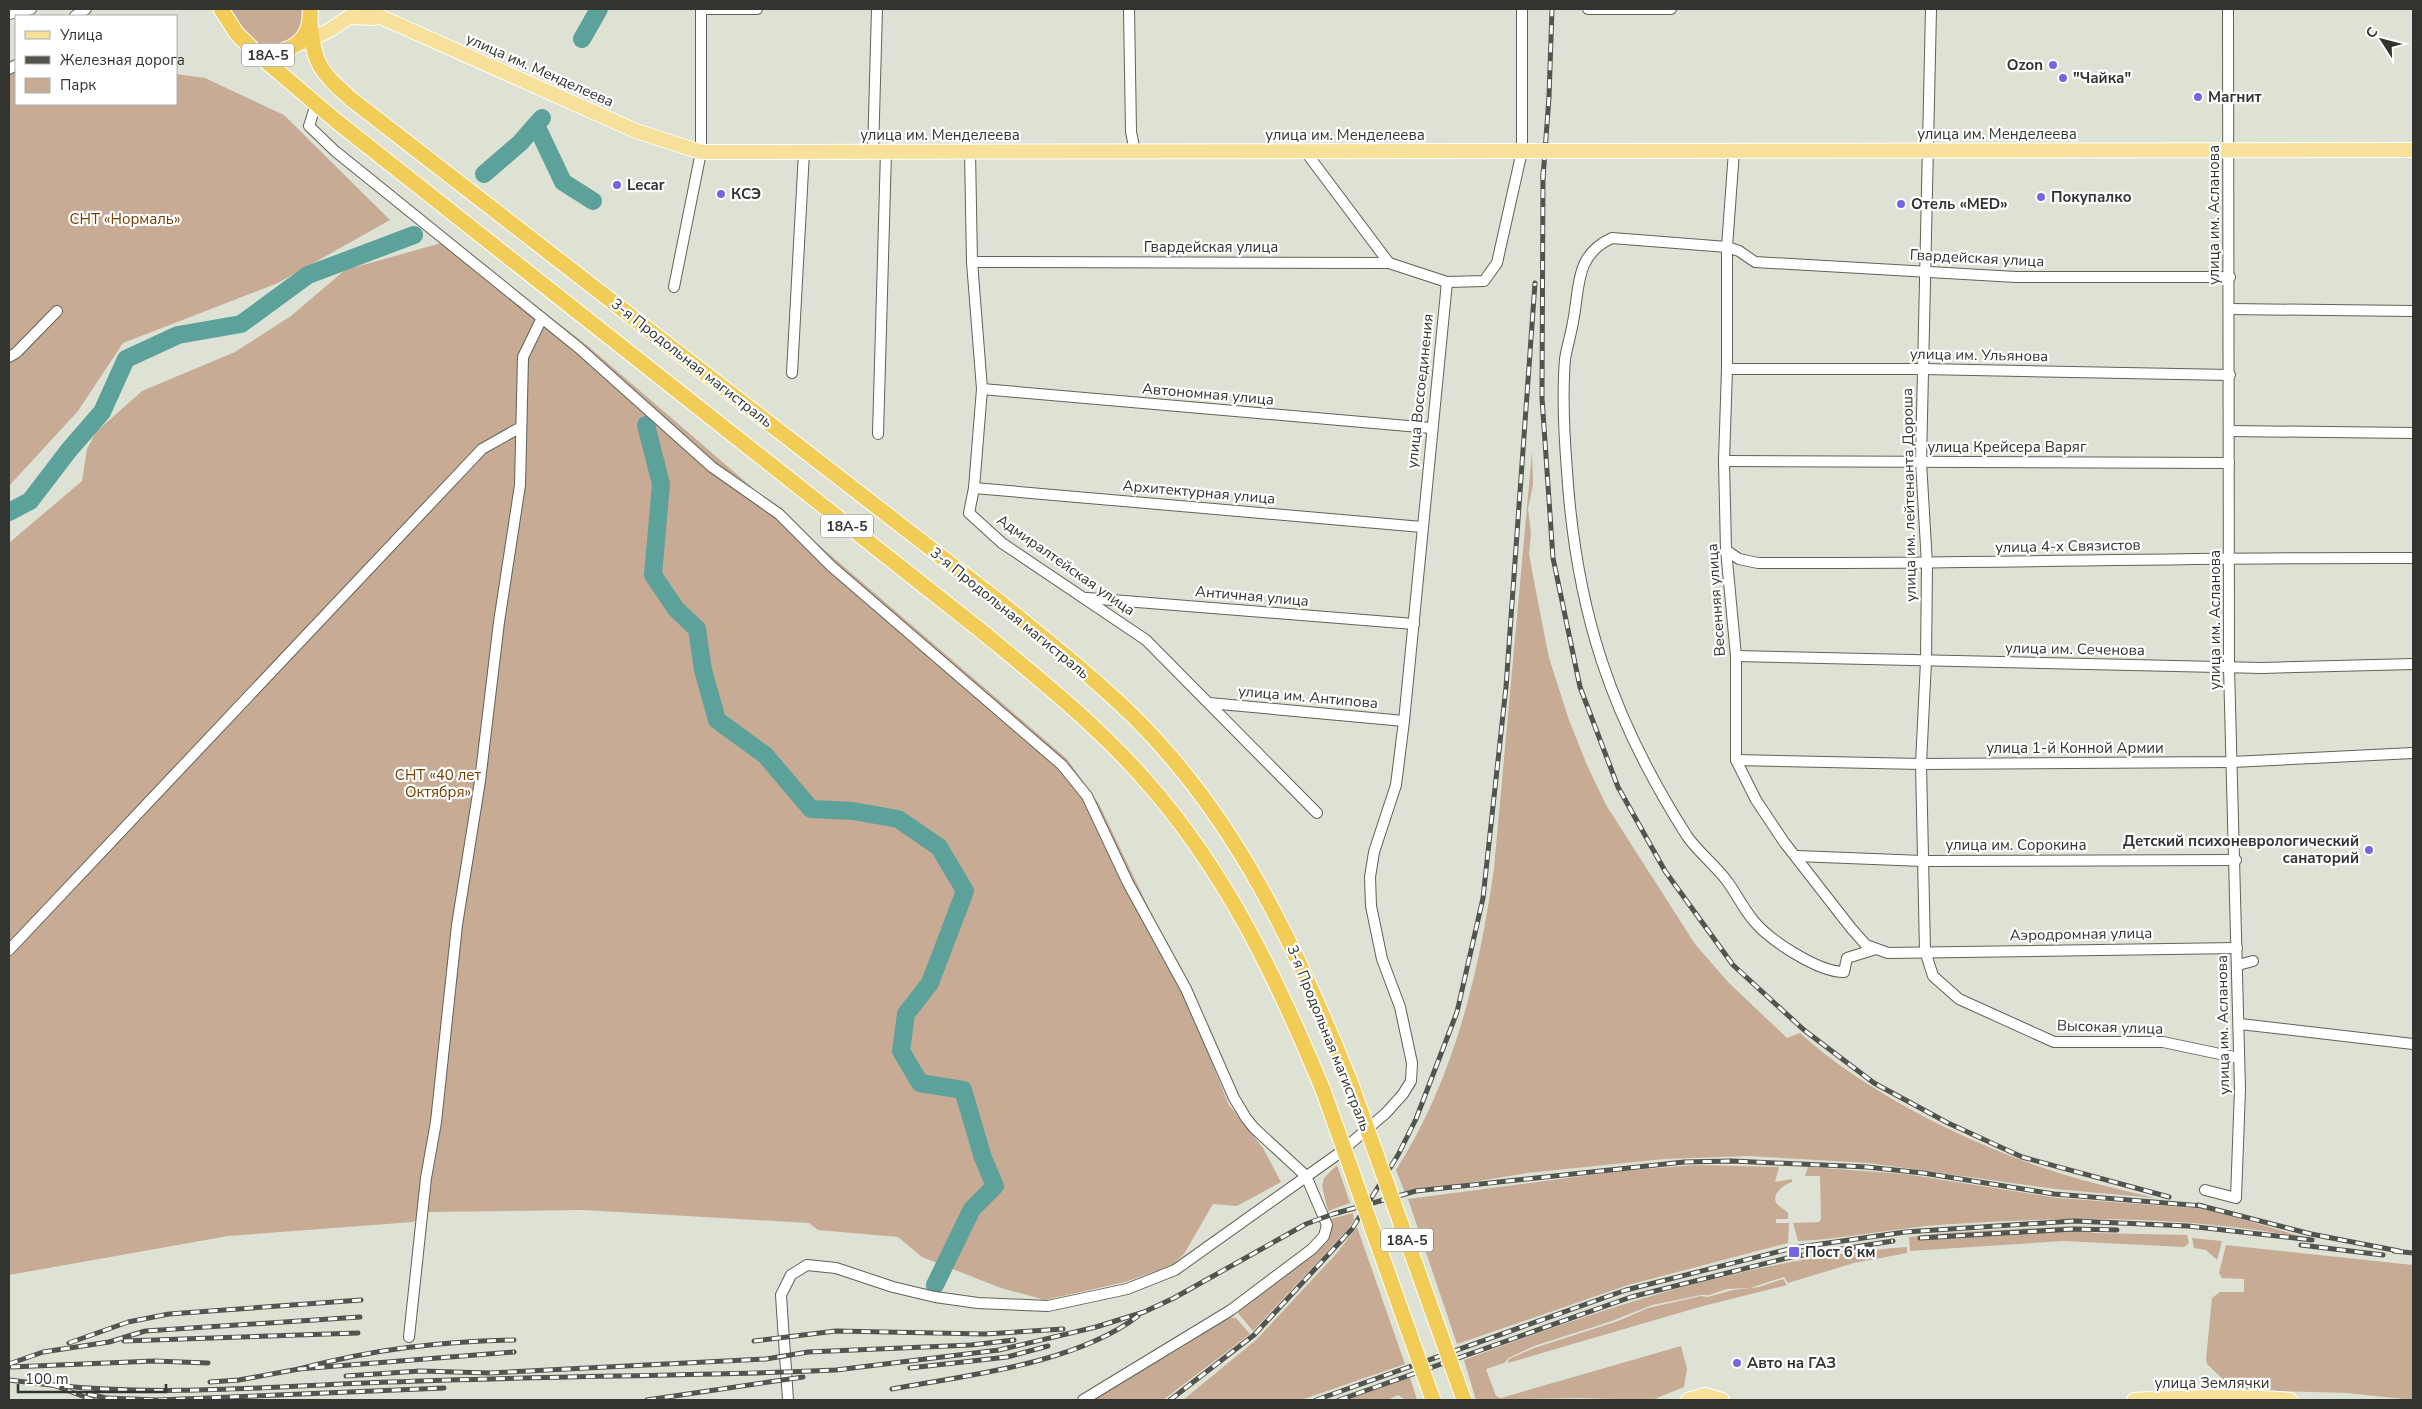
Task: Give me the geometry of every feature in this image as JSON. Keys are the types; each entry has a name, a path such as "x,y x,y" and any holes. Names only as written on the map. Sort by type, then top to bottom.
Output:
{"highway":[{"name":"3-я Продольная магистраль","path":"220,10 237,34 316,104 980,630 1042,681 1145,779 1217,875 1244,919 1270,969 1323,1090 1433,1400"},
{"name":"3-я Продольная магистраль","path":"310,16 312,51 319,66 333,83 351,99 1001,603 1098,684 1134,718 1197,791 1244,858 1271,902 1296,953 1350,1081 1464,1400"},
{"name":"18А-5","path":"260,56 285,52 294,47 302,39 310,16"}],"main road":[{"name":"улица им. Менделеева","path":"363,9 636,131 701,152 2413,150"},
{"path":"294,47 312,39 349,17 384,19"},
{"path":"1688,1400 1705,1395 1722,1400"},
{"name":"улица Землячки","path":"2134,1400 2208,1396 2290,1400"}],"street":[{"path":"9,14 31,9"},
{"path":"310,16 318,9"},
{"path":"674,287 701,152 701,9 757,9"},
{"path":"877,9 879,152 878,434"},
{"path":"1128,9 1131,132 1135,151"},
{"path":"1447,282 1484,281 1497,263 1522,151 1522,9"},
{"path":"1588,10 1671,9"},
{"name":"улица им. лейтенанта Дороша","path":"1925,951 1921,764 1926,661 1927,564 1921,462 1930,150 1931,9"},
{"name":"улица им. Асланова","path":"2204,1190 2236,1198 2240,1090 2236,860 2229,667 2230,277 2228,9"},
{"path":"316,104 309,126 365,175 542,318 712,467 779,514 831,566 1062,764 1087,796 1128,883 1186,989 1246,1118 1254,1128 1306,1176 1327,1225 1324,1236 1312,1249 1231,1310 1083,1400"},
{"path":"1305,151 1389,263"},
{"name":"Весенняя улица","path":"1734,151 1727,247 1727,369 1724,461 1726,550 1736,656 1736,760 1756,800 1784,842 1797,856 1866,946 1888,953 1925,951"},
{"path":"792,373 804,152"},
{"name":"Адмиралтейская улица","path":"970,152 972,262 982,389 974,488 969,513 1002,543 1146,640 1317,813"},
{"path":"1727,247 1612,238 1600,243 1586,259 1578,278 1578,299 1566,359 1564,432 1569,500 1583,598 1598,655 1619,712 1641,758 1689,838 1727,882 1754,921 1788,950 1833,972 1844,972 1847,958 1876,949"},
{"name":"Гвардейская улица","path":"1727,247 1739,251 1755,262 1926,270 2016,277 2230,277"},
{"name":"Гвардейская улица","path":"972,262 1389,263 1447,282"},
{"name":"улица Воссоединения","path":"788,1400 782,1295 791,1275 807,1265 836,1268 893,1287 935,1297 978,1303 1048,1306 1127,1288 1175,1270 1338,1154 1386,1113 1403,1094 1411,1081 1412,1063 1409,1044 1400,1007 1382,958 1371,906 1370,877 1374,852 1396,785 1414,624 1431,428 1447,282"},
{"path":"2230,309 2413,311"},
{"path":"9,357 16,353 57,311"},
{"path":"409,1337 426,1178 436,1122 457,925 480,781 499,622 518,501 523,357 542,318"},
{"name":"улица им. Ульянова","path":"1727,369 1923,369 2230,375"},
{"name":"Автономная улица","path":"982,389 1431,428"},
{"path":"9,950 482,449 521,427"},
{"path":"2230,431 2413,433"},
{"name":"улица Крейсера Варяг","path":"1724,461 2230,463"},
{"name":"Архитектурная улица","path":"974,488 1422,527"},
{"name":"улица 4-х Связистов","path":"1726,550 1739,559 1758,563 1927,564 2229,557 2413,558"},
{"name":"Античная улица","path":"1086,598 1414,624"},
{"name":"улица им. Сеченова","path":"1736,656 2229,667 2413,664"},
{"name":"улица им. Антипова","path":"1209,703 1404,721"},
{"name":"улица 1-й Конной Армии","path":"1736,760 1921,764 2232,762 2413,752"},
{"name":"улица им. Сорокина","path":"1797,856 1923,861 2236,860"},
{"name":"Аэродромная улица","path":"1925,951 2238,948"},
{"name":"Высокая улица","path":"1925,951 1933,976 1959,999 2054,1042 2163,1042 2239,1058"},
{"path":"2238,966 2253,961"},
{"path":"2240,1024 2413,1044"}],"green space":[{"path":"229,9 305,9 302,26 295,37 283,45 266,46 255,44 248,38"},
{"name":"СНТ «Нормаль»","path":"15,65 15,105 178,105 178,74 205,78 284,115 390,220 278,283 123,343 78,411 9,486 9,68"},
{"name":"СНТ «40 лет Октября»","path":"452,240 589,347 1067,759 1099,804 1152,915 1229,1105 1263,1148 1281,1182 1237,1206 1213,1204 1184,1254 1172,1265 1125,1282 1045,1300 1001,1288 922,1257 898,1237 818,1230 809,1223 584,1210 428,1212 413,1222 228,1236 9,1275 9,543 82,481 87,449 96,432 142,391 235,352 291,316 345,270"},
{"path":"1532,452 1533,484 1528,509 1531,533 1529,554 1549,658 1569,720 1606,805 1695,944 1728,982 1787,1038 1800,1033 1857,1077 1922,1116 2026,1162 2083,1180 2155,1198 2055,1189 1869,1163 1748,1156 1664,1159 1527,1173 1405,1193 1396,1170 1434,1099 1449,1062 1472,986 1488,908 1494,868"},
{"path":"1337,1165 1350,1203 1328,1211 1322,1186 1324,1178"},
{"path":"1697,1165 1779,1167 1775,1182 1792,1179 1792,1182 1782,1187 1775,1197 1777,1204 1788,1213 1788,1219 1776,1219 1776,1223 1789,1223 1788,1243 1628,1285 1457,1344 1408,1199 1620,1171"},
{"path":"1808,1167 1905,1174 2058,1198 2206,1209 2307,1238 2260,1230 2168,1221 2076,1219 1937,1225 1798,1241 1793,1223 1819,1222 1821,1219 1820,1176 1805,1176"},
{"path":"1353,1213 1354,1220 1348,1229 1253,1331 1238,1313 1239,1309 1328,1236 1332,1228 1331,1219"},
{"path":"2070,1226 2094,1233 2187,1235 2189,1243 2184,1247 2063,1241 1910,1251 1909,1237 1945,1233"},
{"path":"1357,1227 1405,1364 1301,1400 1183,1400 1256,1340 1336,1254"},
{"path":"2192,1238 2222,1241 2217,1260 2206,1250 2194,1248"},
{"path":"2226,1245 2413,1265 2413,1400 2347,1393 2248,1390 2230,1386 2207,1364 2206,1360 2212,1298 2220,1292 2244,1292 2244,1279 2222,1278 2219,1273"},
{"path":"1907,1247 1907,1253 1854,1263 1788,1283 1784,1277 1750,1288 1727,1289 1709,1295 1652,1305 1609,1322 1534,1346 1509,1358 1504,1363 1486,1369 1496,1396 1501,1398 1681,1346 1687,1369 1684,1387 1652,1400 1578,1398 1476,1400 1464,1360 1518,1340 1627,1303 1737,1273 1850,1253"},
{"path":"1783,1279 1787,1285 1703,1306 1508,1363 1509,1359 1534,1348 1618,1321 1648,1308 1701,1296 1708,1297 1733,1290 1759,1287"},
{"path":"1226,1317 1236,1318 1250,1334 1163,1400 1091,1400 1184,1346"},
{"path":"1409,1374 1417,1400 1406,1400 1398,1395 1387,1400 1333,1400"}],"waterway":[{"path":"582,39 599,9"},
{"path":"484,174 520,143 542,118"},
{"path":"536,125 563,182 593,201"},
{"path":"9,512 30,501 69,450 102,412 126,359 178,335 241,324 308,275 414,235"},
{"path":"646,425 661,484 653,575 676,609 697,629 703,670 717,720 765,755 811,809 853,811 898,819 939,847 965,891 930,983 906,1014 901,1051 920,1083 963,1090 983,1158 995,1186 972,1209 935,1285"}],"railway":[{"path":"1543,178 1549,97 1552,9"},
{"path":"1543,171 1542,398 1553,558 1580,687 1618,787 1665,871 1733,965 1804,1030 1874,1083 1948,1123 2022,1157 2169,1197"},
{"path":"1170,1400 1254,1335 1352,1229 1398,1155 1416,1119 1457,1012 1483,898 1506,687 1535,283"},
{"path":"93,1400 53,1385 137,1390 179,1390 439,1380 786,1372 836,1370 999,1350 1096,1327 1144,1312 1174,1298 1306,1224 1333,1214 1416,1191 1684,1162 1732,1161 1867,1167 1923,1173 2054,1194 2203,1206"},
{"path":"2198,1205 2311,1234 2399,1251"},
{"path":"1316,1400 1626,1290 1793,1248 1905,1232 2074,1221 2188,1226 2312,1240"},
{"path":"1920,1238 2074,1229 2117,1230"},
{"path":"1339,1400 1631,1297 1791,1257 1893,1241"},
{"path":"2301,1245 2383,1255"},
{"path":"2394,1251 2413,1253"},
{"path":"69,1343 128,1322 169,1314 361,1300"},
{"path":"892,1389 987,1372 1053,1356 1084,1346 1138,1316"},
{"path":"9,1364 43,1352 109,1342 145,1331 360,1317"},
{"path":"754,1341 836,1331 985,1334 1063,1329"},
{"path":"124,1341 358,1333"},
{"path":"514,1340 405,1348 353,1356 299,1369 514,1352"},
{"path":"346,1376 420,1371 490,1373 766,1359 808,1352 971,1345 1014,1340"},
{"path":"910,1368 1007,1357 1048,1346"},
{"path":"11,1367 154,1361 208,1363"},
{"path":"210,1382 239,1380 299,1369"},
{"path":"647,1400 803,1377"},
{"path":"9,1380 59,1386"},
{"path":"158,1400 444,1388"},
{"path":"88,1394 115,1400"},
{"path":"108,1398 157,1400"}],"place":[{"name":"Ozon","path":"2053,65"},
{"name":"\"Чайка\"","path":"2063,78"},
{"name":"Магнит","path":"2198,97"},
{"name":"Lecar","path":"617,185"},
{"name":"КСЭ","path":"721,194"},
{"name":"Покупалко","path":"2041,197"},
{"name":"Отель «MED»","path":"1901,204"},
{"name":"Детский психоневрологический санаторий","path":"2369,850"},
{"name":"Пост 6 км","path":"1794,1252"},
{"name":"Авто на ГАЗ","path":"1737,1363"}]}
